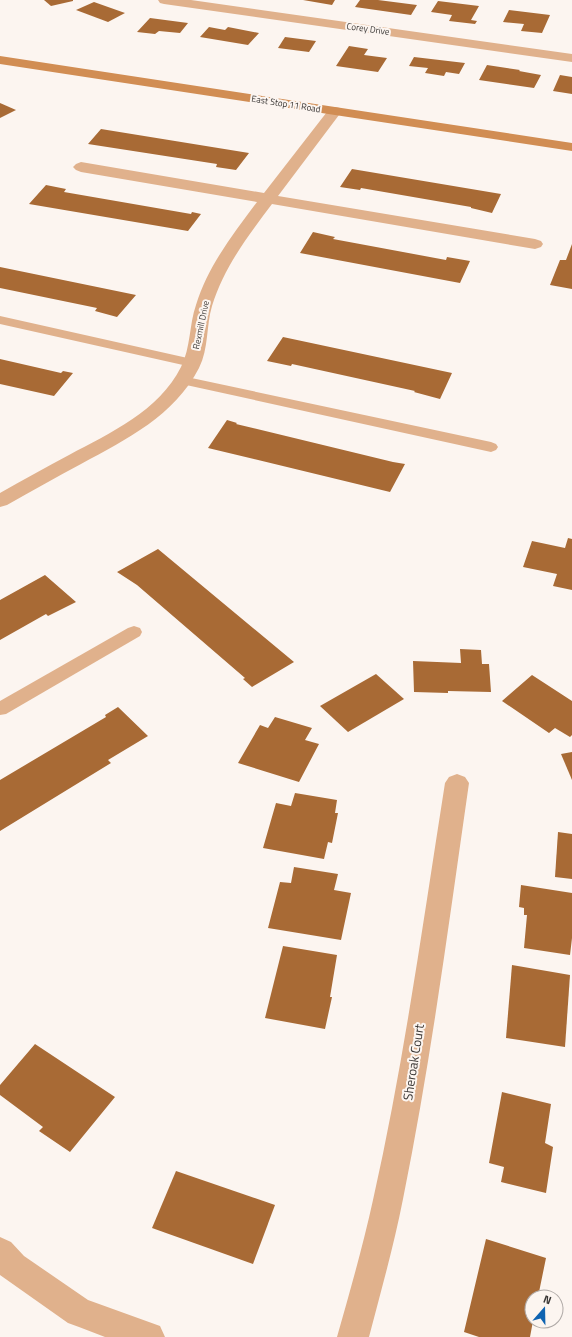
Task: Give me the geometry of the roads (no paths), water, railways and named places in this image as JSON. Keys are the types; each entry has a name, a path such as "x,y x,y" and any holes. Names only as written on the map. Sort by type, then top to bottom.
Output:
{"main road":[{"name":"East Stop 11 Road","path":"0,60 572,147"}],"street":[{"name":"Corey Drive","path":"164,0 572,58"},
{"name":"Rexmill Drive","path":"0,501 142,422 172,395 192,363 198,345 204,306 216,274 236,240 335,111"},
{"path":"81,167 535,244"},
{"name":"Sheroak Court","path":"353,1337 371,1272 399,1144 457,783"},
{"path":"0,1252 13,1267 79,1312 149,1337"}],"lane":[{"path":"0,320 192,363"},
{"path":"182,380 491,447"},
{"path":"0,709 134,632"}]}
